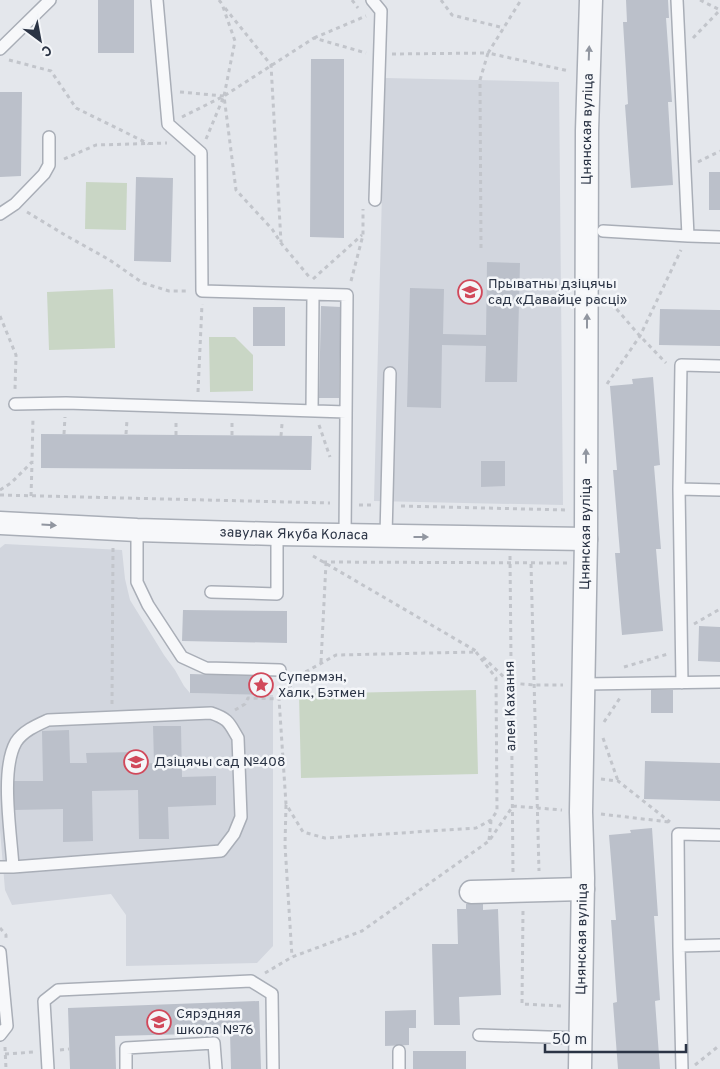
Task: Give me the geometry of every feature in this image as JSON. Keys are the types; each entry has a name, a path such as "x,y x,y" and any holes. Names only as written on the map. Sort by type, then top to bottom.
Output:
{"street":[{"name":"Цнянская вуліца","path":"580,1069 581,812 586,539 591,0"},
{"name":"завулак Якуба Коласа","path":"0,523 137,536 277,534 586,539"},
{"path":"471,892 525,885 582,888"}],"lane":[{"path":"0,49 50,0"},
{"path":"157,0 168,124 201,153 202,290 347,295 345,536"},
{"path":"372,0 381,11 375,200"},
{"path":"677,0 688,236"},
{"path":"0,214 15,204 44,174 49,165 49,137"},
{"path":"603,232 720,237"},
{"path":"312,410 314,295"},
{"path":"682,683 679,489 681,366 720,366"},
{"path":"386,536 390,373"},
{"path":"15,404 346,412"},
{"path":"679,489 720,490"},
{"path":"211,592 277,594 277,534"},
{"path":"137,536 137,582 148,605 182,657 206,668 280,670"},
{"path":"584,684 720,682"},
{"path":"0,867 13,867 221,851 234,834 241,817 238,738 224,717 211,713 48,720 33,727 17,740 9,758 6,780 13,867"},
{"path":"682,1069 678,946 678,834 720,835"},
{"path":"678,946 720,945"},
{"path":"0,952 7,1026 0,1035"},
{"path":"48,1069 44,1000 58,990 251,981 272,994 273,1069"},
{"path":"479,1035 579,1038"},
{"path":"126,1069 126,1048 214,1044 216,1069"},
{"path":"399,1051 399,1069"}],"path":[{"path":"219,0 271,65 281,243"},
{"path":"441,0 452,15 504,28"},
{"path":"481,248 480,80 488,53 521,0"},
{"path":"680,52 720,10 700,0"},
{"path":"201,153 224,96 236,41 222,4"},
{"path":"168,124 224,96 314,38 381,11"},
{"path":"314,38 370,54 488,53 589,75"},
{"path":"0,58 51,71 76,108 150,144"},
{"path":"164,90 224,96"},
{"path":"224,96 236,190 272,229 281,243 312,280"},
{"path":"49,165 96,145 190,143"},
{"path":"685,170 720,151"},
{"path":"15,204 65,236 108,259 143,283 169,291 202,290 198,407"},
{"path":"279,294 312,280 363,235"},
{"path":"603,390 640,336 688,236"},
{"path":"604,294 640,336 681,378"},
{"path":"0,316 16,355 15,404"},
{"path":"31,496 33,403"},
{"path":"318,422 330,458"},
{"path":"0,490 11,483 32,462"},
{"path":"0,495 586,511"},
{"path":"112,717 113,542 137,536"},
{"name":"алея Кахання","path":"510,537 510,683 513,806 525,885"},
{"path":"308,553 476,652 510,683 534,685 584,684"},
{"path":"324,562 585,563"},
{"path":"321,663 324,562"},
{"path":"531,564 537,808 525,885 522,1004 580,1006"},
{"path":"681,632 720,610"},
{"path":"619,669 681,650"},
{"path":"292,957 285,845 286,804 278,699 300,675 336,655 476,652"},
{"path":"476,652 496,678 497,811 491,820 489,840"},
{"path":"600,727 631,683"},
{"path":"224,717 245,704 248,698 278,699"},
{"path":"595,779 618,781 672,822 678,834"},
{"path":"286,804 303,832 325,838 476,828 491,820"},
{"path":"251,981 292,957 362,931 489,840 513,806 672,822"},
{"path":"691,1069 720,1045"}],"shaded area":[{"name":"Прыватны дзіцячы сад «Давайце расці»","path":"385,78 559,82 563,505 374,501"},
{"name":"Дзіцячы сад №408","path":"5,544 122,550 125,579 130,600 190,693 273,695 273,946 257,963 126,966 126,915 111,894 12,905 5,890 0,830 0,548"}],"green space":[{"path":"86,182 127,183 126,230 85,229"},
{"path":"113,289 115,348 49,350 47,292"},
{"path":"209,337 235,337 253,355 253,391 210,392"},
{"path":"476,690 478,774 301,778 299,694"}],"building":[{"path":"98,0 134,0 134,53 98,53"},
{"path":"626,0 668,0 669,18 666,18 672,102 668,102 673,185 631,188 625,105 628,104 623,22 627,22"},
{"path":"311,59 344,59 344,238 310,237"},
{"path":"0,92 22,92 21,176 0,177"},
{"path":"709,172 720,172 720,210 709,210"},
{"path":"136,177 173,178 171,262 134,261"},
{"path":"487,262 520,263 517,382 485,382 486,346 442,345 441,408 407,407 410,288 444,289 443,334 486,335"},
{"path":"321,306 341,307 339,398 319,398"},
{"path":"253,307 285,307 285,346 253,346"},
{"path":"660,309 720,310 720,346 659,345"},
{"path":"653,377 660,465 654,466 661,549 656,549 663,631 622,635 615,553 620,553 613,470 617,470 610,386 633,384 632,379"},
{"path":"41,434 312,436 311,470 41,468"},
{"path":"481,461 505,461 505,486 481,487"},
{"path":"183,610 287,611 287,643 182,641"},
{"path":"699,626 720,627 720,662 698,661"},
{"path":"190,674 264,676 263,695 190,693"},
{"path":"651,690 673,690 673,713 651,713"},
{"path":"153,726 181,726 182,777 216,776 216,805 168,807 169,839 139,839 138,790 92,791 93,841 63,842 63,809 13,810 13,781 43,781 42,731 69,730 70,763 87,763 86,753 136,752 137,764 154,763"},
{"path":"645,761 720,763 720,801 644,799"},
{"path":"652,828 658,916 654,916 660,1000 655,1001 660,1069 618,1069 613,1003 617,1002 611,920 616,920 609,835 631,833 630,830"},
{"path":"466,904 483,904 483,910 498,909 501,995 459,997 460,1025 434,1025 432,944 458,944 457,909 466,909"},
{"path":"259,1001 261,1069 231,1069 230,1033 115,1036 116,1069 70,1069 68,1008"},
{"path":"416,1010 416,1028 409,1028 409,1045 385,1046 385,1011"},
{"path":"413,1051 466,1051 466,1069 413,1069"}],"place":[{"name":"Прыватны дзіцячы сад «Давайце расці»","path":"470,292"},
{"name":"Супермэн, Халк, Бэтмен","path":"261,685"},
{"name":"Дзіцячы сад №408","path":"136,762"},
{"name":"Сярэдняя школа №76","path":"159,1022"}]}
